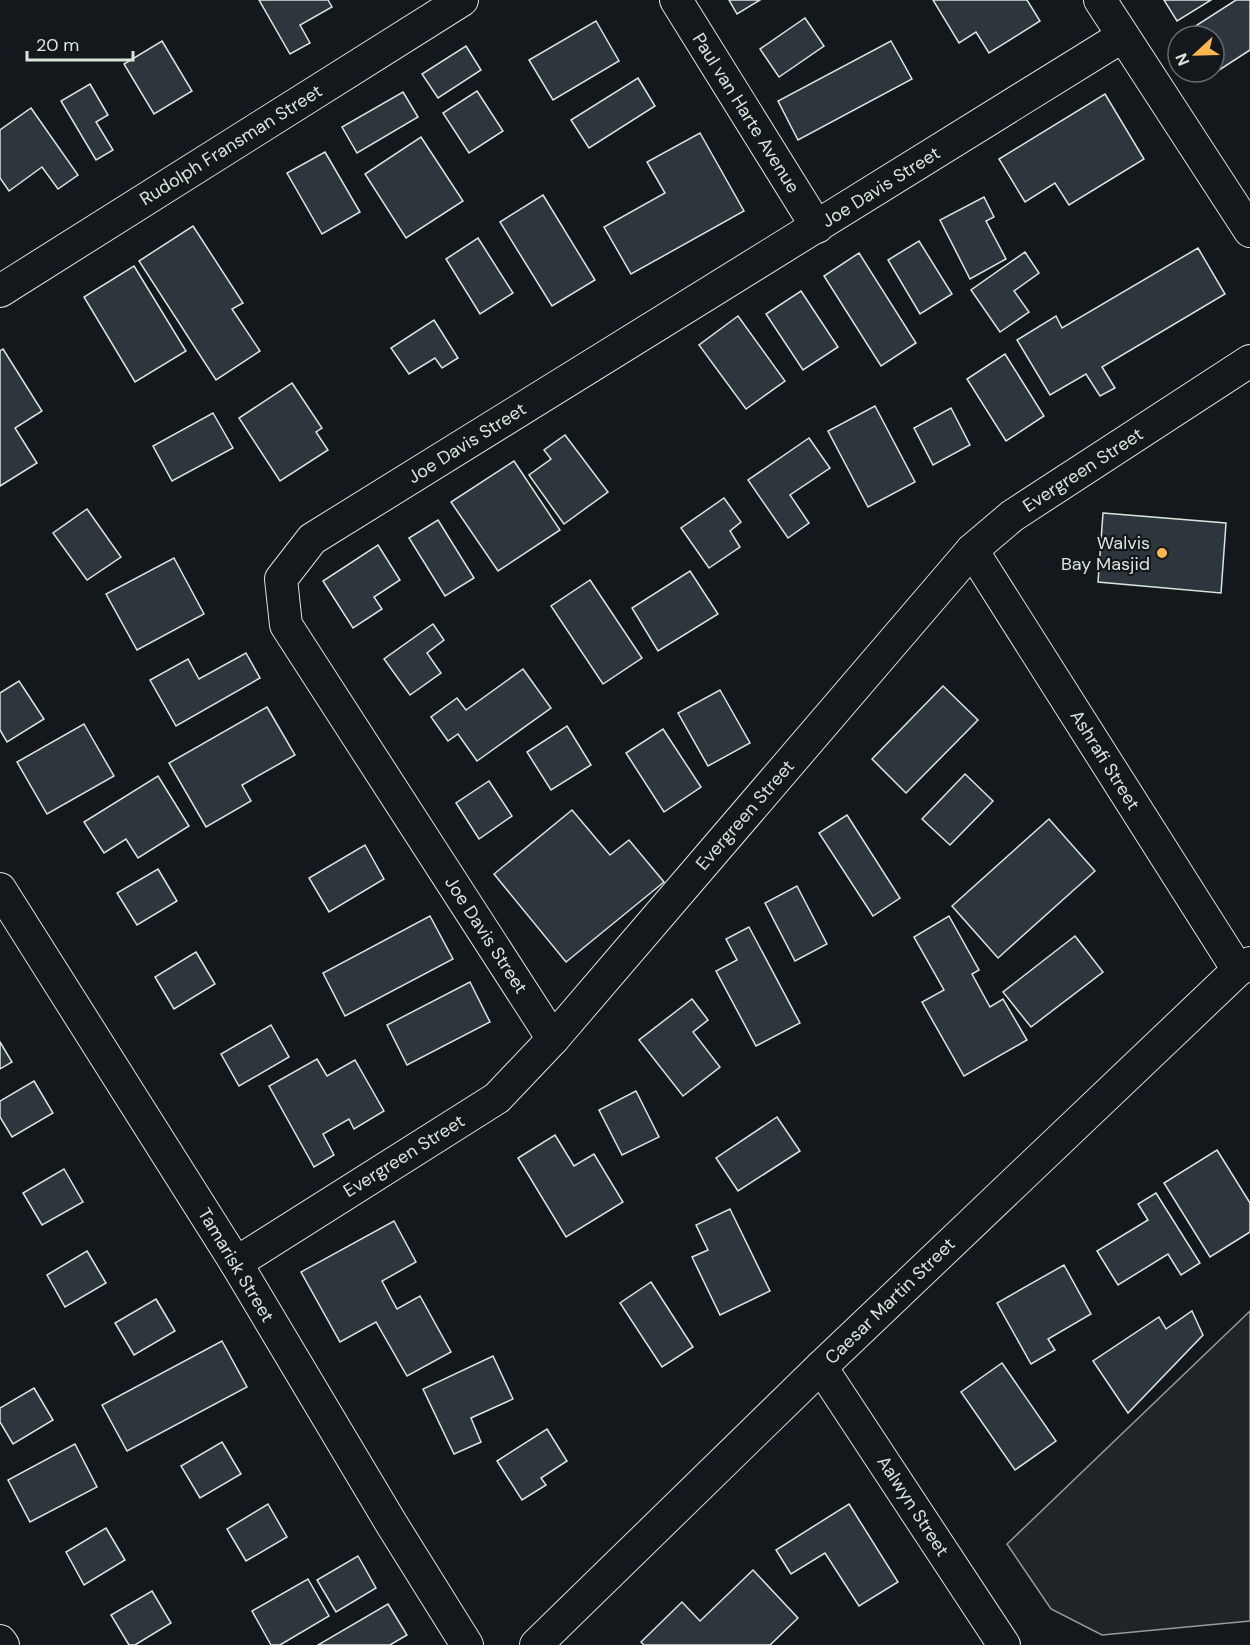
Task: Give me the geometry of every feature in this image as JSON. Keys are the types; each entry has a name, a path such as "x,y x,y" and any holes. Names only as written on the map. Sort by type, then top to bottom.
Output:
{"street":[{"name":"Rudolph Fransman Street","path":"0,291 462,0"},
{"name":"Paul van Harte Avenue","path":"676,0 817,227"},
{"path":"1100,0 1250,231"},
{"name":"Joe Davis Street","path":"553,1039 286,625 281,579 312,539 1123,36"},
{"name":"Evergreen Street","path":"236,1263 497,1098 553,1039 972,550 1012,516 1250,360"},
{"name":"Ashrafi Street","path":"972,550 1244,966"},
{"name":"Tamarisk Street","path":"0,889 236,1263 391,1523 467,1645"},
{"name":"Caesar Martin Street","path":"536,1645 821,1367 1244,966"},
{"name":"Aalwyn Street","path":"821,1367 1004,1645"},
{"path":"0,1641 3,1645"}],"shaded area":[{"path":"1250,1311 1250,1621 1102,1635 1051,1609 1007,1544"}],"building":[{"path":"259,0 328,0 332,7 300,25 310,43 290,54"},
{"path":"729,0 760,0 737,14"},
{"path":"933,0 1027,0 1040,21 989,53 976,32 959,43"},
{"path":"1164,0 1211,0 1177,21"},
{"path":"1236,0 1250,0 1250,50 1226,66 1226,24 1199,24"},
{"path":"805,18 824,46 779,77 760,49"},
{"path":"596,21 619,61 553,100 529,60"},
{"path":"162,41 192,91 154,114 124,64"},
{"path":"891,41 912,79 798,140 778,101"},
{"path":"466,46 481,70 438,98 422,74"},
{"path":"638,78 655,106 589,148 571,120"},
{"path":"90,84 108,115 96,122 113,150 96,160 61,101"},
{"path":"477,91 503,131 469,153 443,113"},
{"path":"403,92 418,117 357,153 342,127"},
{"path":"1105,94 1144,159 1069,205 1055,183 1025,202 999,159"},
{"path":"31,108 78,175 58,189 42,167 9,191 0,178 0,130"},
{"path":"700,133 744,211 631,274 604,227 665,193 647,162"},
{"path":"421,137 463,201 406,238 365,174"},
{"path":"325,152 360,212 322,234 287,173"},
{"path":"543,195 595,280 552,306 500,222"},
{"path":"984,197 994,217 986,221 1006,259 970,279 940,220"},
{"path":"193,226 243,303 232,309 260,351 216,380 139,261"},
{"path":"478,238 513,293 480,314 446,259"},
{"path":"919,241 952,294 920,314 888,260"},
{"path":"1198,248 1225,294 1102,367 1115,388 1100,396 1086,374 1050,395 1017,340 1056,316 1062,328"},
{"path":"1025,252 1039,273 1014,291 1029,312 1000,332 971,290"},
{"path":"859,253 916,343 881,366 824,276"},
{"path":"134,266 186,351 135,382 84,297"},
{"path":"801,291 838,347 803,370 766,314"},
{"path":"738,316 785,381 746,409 699,345"},
{"path":"434,320 458,358 442,368 435,358 409,374 391,348"},
{"path":"3,349 42,411 15,428 37,463 0,486 0,351"},
{"path":"1005,354 1044,416 1006,441 967,379"},
{"path":"292,383 322,428 316,432 328,450 280,481 239,418"},
{"path":"875,406 915,482 868,507 828,431"},
{"path":"951,408 970,445 933,465 914,428"},
{"path":"213,413 233,448 172,481 153,446"},
{"path":"565,435 608,492 564,524 529,475 551,459 544,450"},
{"path":"809,438 830,468 790,495 809,523 788,538 748,480"},
{"path":"514,461 560,530 498,571 451,502"},
{"path":"724,498 741,522 730,531 740,547 709,568 681,528"},
{"path":"87,509 121,557 87,580 53,533"},
{"name":"Walvis Bay Masjid","path":"1103,513 1226,523 1221,593 1098,582"},
{"path":"438,520 474,578 445,596 409,538"},
{"path":"378,545 400,580 374,597 382,609 353,628 323,581"},
{"path":"174,558 204,614 137,650 106,594"},
{"path":"690,571 718,614 658,651 632,608"},
{"path":"590,580 642,658 603,684 551,606"},
{"path":"433,624 444,640 427,653 441,673 410,695 384,659"},
{"path":"246,653 260,678 176,726 150,680 188,659 199,679"},
{"path":"523,669 551,708 477,761 458,734 448,741 431,717 457,698 466,710"},
{"path":"19,681 44,719 7,742 0,730 0,693"},
{"path":"943,686 978,720 906,793 872,759"},
{"path":"720,690 750,743 708,766 678,713"},
{"path":"267,707 295,755 242,785 251,801 206,827 169,763"},
{"path":"84,724 114,776 47,814 17,762"},
{"path":"567,726 591,765 551,790 527,752"},
{"path":"663,729 701,787 664,812 626,753"},
{"path":"965,774 993,801 950,845 922,819"},
{"path":"158,776 189,826 138,858 126,839 104,853 84,822"},
{"path":"489,781 512,816 479,839 456,803"},
{"path":"572,810 610,855 629,840 664,882 566,962 494,874"},
{"path":"847,815 900,898 873,916 819,833"},
{"path":"1049,819 1095,871 998,958 952,906"},
{"path":"365,845 384,879 329,912 309,878"},
{"path":"158,869 177,901 137,925 117,893"},
{"path":"797,886 827,944 795,961 765,903"},
{"path":"430,916 453,959 345,1016 323,973"},
{"path":"949,916 979,970 972,974 990,1007 1003,999 1027,1040 964,1076 922,1002 944,990 914,937"},
{"path":"749,927 800,1023 756,1046 716,971 737,960 726,939"},
{"path":"1075,936 1103,972 1031,1027 1003,992"},
{"path":"196,952 215,984 174,1009 155,977"},
{"path":"470,982 490,1022 407,1065 387,1025"},
{"path":"692,999 708,1020 693,1032 720,1067 683,1096 639,1040"},
{"path":"271,1025 289,1057 239,1086 221,1054"},
{"path":"0,1042 12,1062 0,1069"},
{"path":"317,1059 327,1076 355,1060 384,1111 354,1129 349,1119 323,1134 334,1155 314,1167 269,1086"},
{"path":"34,1081 53,1113 12,1137 0,1117 0,1101"},
{"path":"636,1091 659,1137 622,1155 599,1110"},
{"path":"777,1117 800,1151 738,1191 716,1158"},
{"path":"555,1135 574,1166 594,1154 623,1202 566,1237 518,1158"},
{"path":"1217,1150 1250,1203 1250,1232 1210,1257 1164,1183"},
{"path":"64,1169 83,1202 42,1225 23,1193"},
{"path":"1156,1193 1200,1263 1181,1275 1168,1254 1118,1285 1097,1251 1148,1220 1138,1204"},
{"path":"730,1209 770,1291 720,1315 692,1257 708,1250 696,1225"},
{"path":"394,1221 416,1262 382,1281 397,1309 420,1296 451,1352 407,1376 376,1322 340,1342 301,1272"},
{"path":"87,1251 106,1283 65,1307 47,1275"},
{"path":"1064,1265 1091,1314 1048,1339 1055,1350 1031,1364 997,1303"},
{"path":"651,1282 693,1347 662,1367 620,1303"},
{"path":"156,1299 175,1331 134,1355 115,1323"},
{"path":"1192,1311 1203,1335 1128,1413 1093,1361 1159,1317 1166,1329"},
{"path":"222,1341 247,1387 127,1451 102,1405"},
{"path":"493,1356 513,1399 471,1418 481,1442 454,1454 423,1389"},
{"path":"1002,1363 1056,1441 1015,1470 961,1392"},
{"path":"34,1388 53,1420 13,1444 0,1422 0,1408"},
{"path":"547,1429 567,1461 541,1478 546,1485 522,1500 497,1461"},
{"path":"222,1442 241,1474 200,1498 181,1466"},
{"path":"75,1444 97,1487 30,1522 8,1480"},
{"path":"268,1504 287,1537 246,1561 227,1529"},
{"path":"849,1504 898,1582 859,1606 825,1553 791,1574 776,1550"},
{"path":"106,1528 125,1560 84,1585 66,1552"},
{"path":"358,1556 376,1588 336,1612 317,1580"},
{"path":"753,1570 798,1618 770,1645 644,1645 641,1642 682,1602 700,1621"},
{"path":"308,1579 329,1616 280,1645 271,1645 252,1611"},
{"path":"152,1591 171,1623 135,1645 129,1645 111,1615"},
{"path":"388,1604 407,1635 390,1645 318,1645"}],"place":[{"name":"Walvis Bay Masjid","path":"1162,553"}]}
